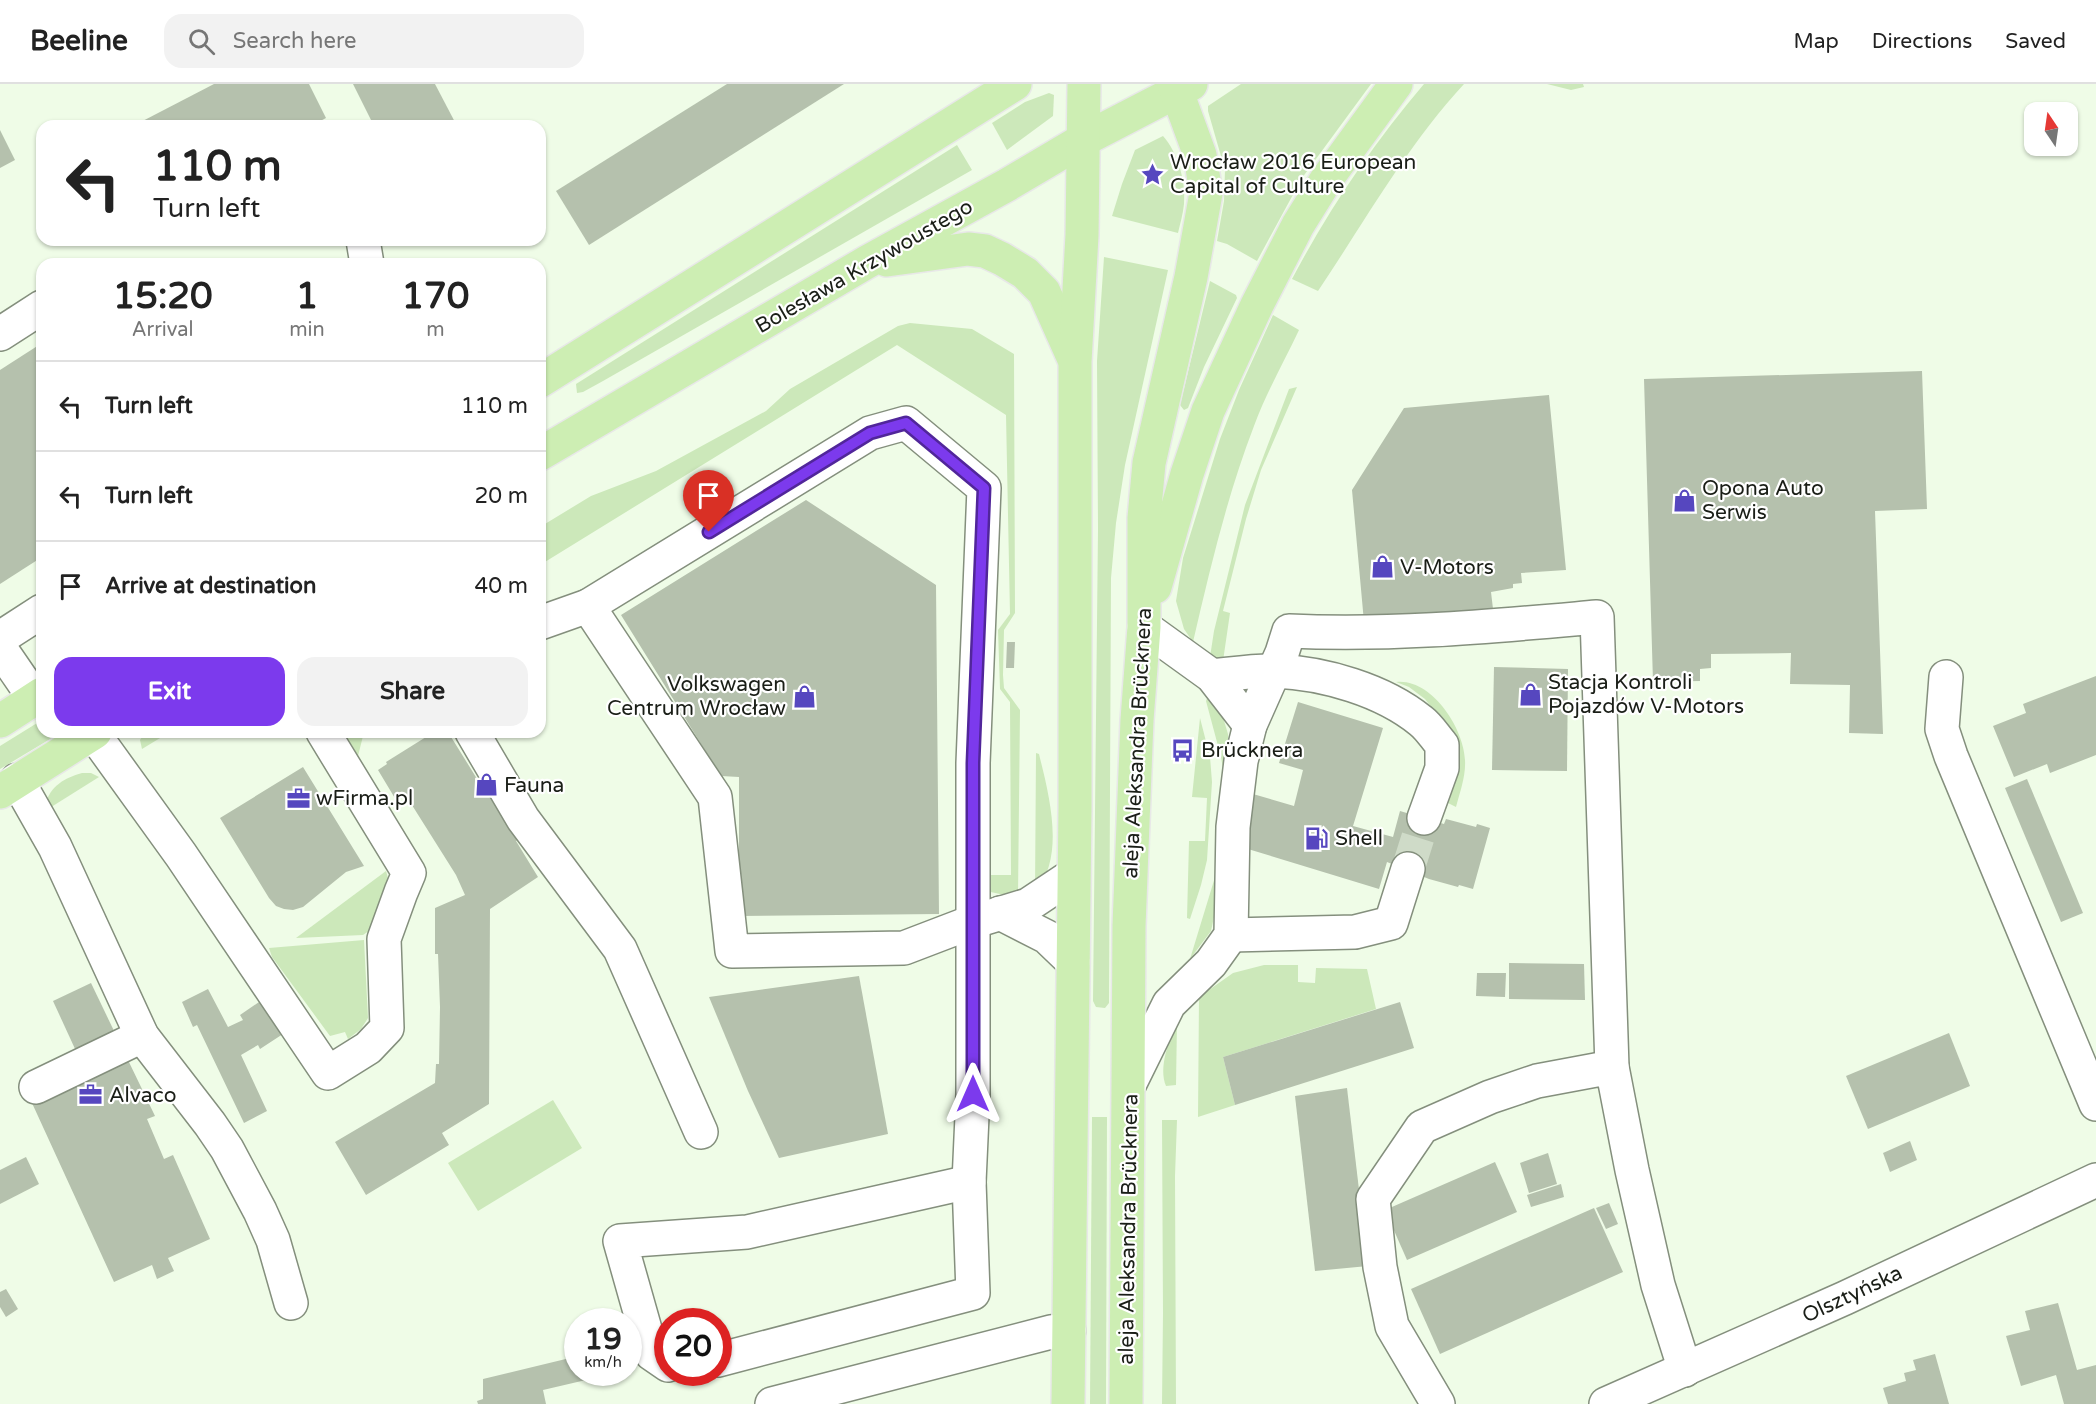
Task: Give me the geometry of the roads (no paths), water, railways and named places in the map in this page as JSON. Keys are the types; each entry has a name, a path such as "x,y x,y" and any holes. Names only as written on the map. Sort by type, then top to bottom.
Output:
{"main road":[{"path":"546,377 1015,84"},
{"path":"1068,1404 1075,729 1075,362 1082,235 1084,84"},
{"path":"1144,627 1187,474 1208,411 1247,326 1304,216 1326,180 1396,84"},
{"name":"Bolesława Krzywoustego","path":"546,445 867,262 1007,186 1083,140 1181,87"},
{"name":"aleja Aleksandra Brücknera","path":"1126,1404 1129,926 1137,720 1144,627 1144,518 1149,463 1191,277 1206,194 1200,155 1181,87"},
{"path":"867,262 968,249 985,251 1002,259 1025,273 1044,292 1075,362"},
{"path":"0,721 36,697"},
{"path":"9,786 85,738"}],"street":[{"path":"0,334 36,311"},
{"path":"546,621 588,606 870,433 906,423 984,488 973,763 986,917 969,1182 973,1293 732,1356"},
{"path":"588,606 715,797 732,951 904,948 986,917 1028,905 1073,875"},
{"path":"0,638 36,615"},
{"path":"1129,1085 1169,1004 1211,963 1231,935 1233,827 1241,761 1250,725 1289,632 1346,634 1466,629 1597,617 1612,1067 1658,1285 1685,1370"},
{"path":"1144,627 1212,676 1250,725"},
{"path":"0,648 36,693"},
{"path":"1212,676 1273,671 1299,673 1367,689 1402,708 1422,722 1442,745 1442,768 1424,818"},
{"path":"1946,676 1942,729 1951,756 2096,1104"},
{"path":"98,738 188,865 328,1073 368,1048 387,1028 384,939 409,873 327,738"},
{"path":"476,738 523,819 620,949 701,1132"},
{"path":"9,786 55,847 141,1036 186,1092 227,1149 273,1240 291,1304"},
{"path":"1231,935 1356,932 1391,923 1408,869"},
{"path":"986,917 1047,937 1073,963"},
{"path":"36,1088 141,1036"},
{"path":"1438,1404 1392,1326 1380,1268 1373,1199 1422,1127 1490,1097 1537,1082 1612,1067"},
{"name":"Olsztyńska","path":"1606,1404 1685,1370 2096,1180"},
{"path":"654,1355 620,1241 747,1232 969,1182"},
{"path":"772,1404 1050,1332 1069,1330"}],"tunnel":[{"path":"1408,869 1424,818"}],"place":[{"name":"Wrocław 2016 European Capital of Culture","path":"1152,174"},
{"name":"Opona Auto Serwis","path":"1684,500"},
{"name":"V-Motors","path":"1382,567"},
{"name":"Stacja Kontroli Pojazdów V-Motors","path":"1530,694"},
{"name":"Volkswagen Centrum Wrocław","path":"804,696"},
{"name":"Brücknera","path":"1183,750"},
{"name":"Fauna","path":"486,785"},
{"name":"wFirma.pl","path":"298,798"},
{"name":"Shell","path":"1317,838"},
{"name":"Alvaco","path":"91,1095"}]}
